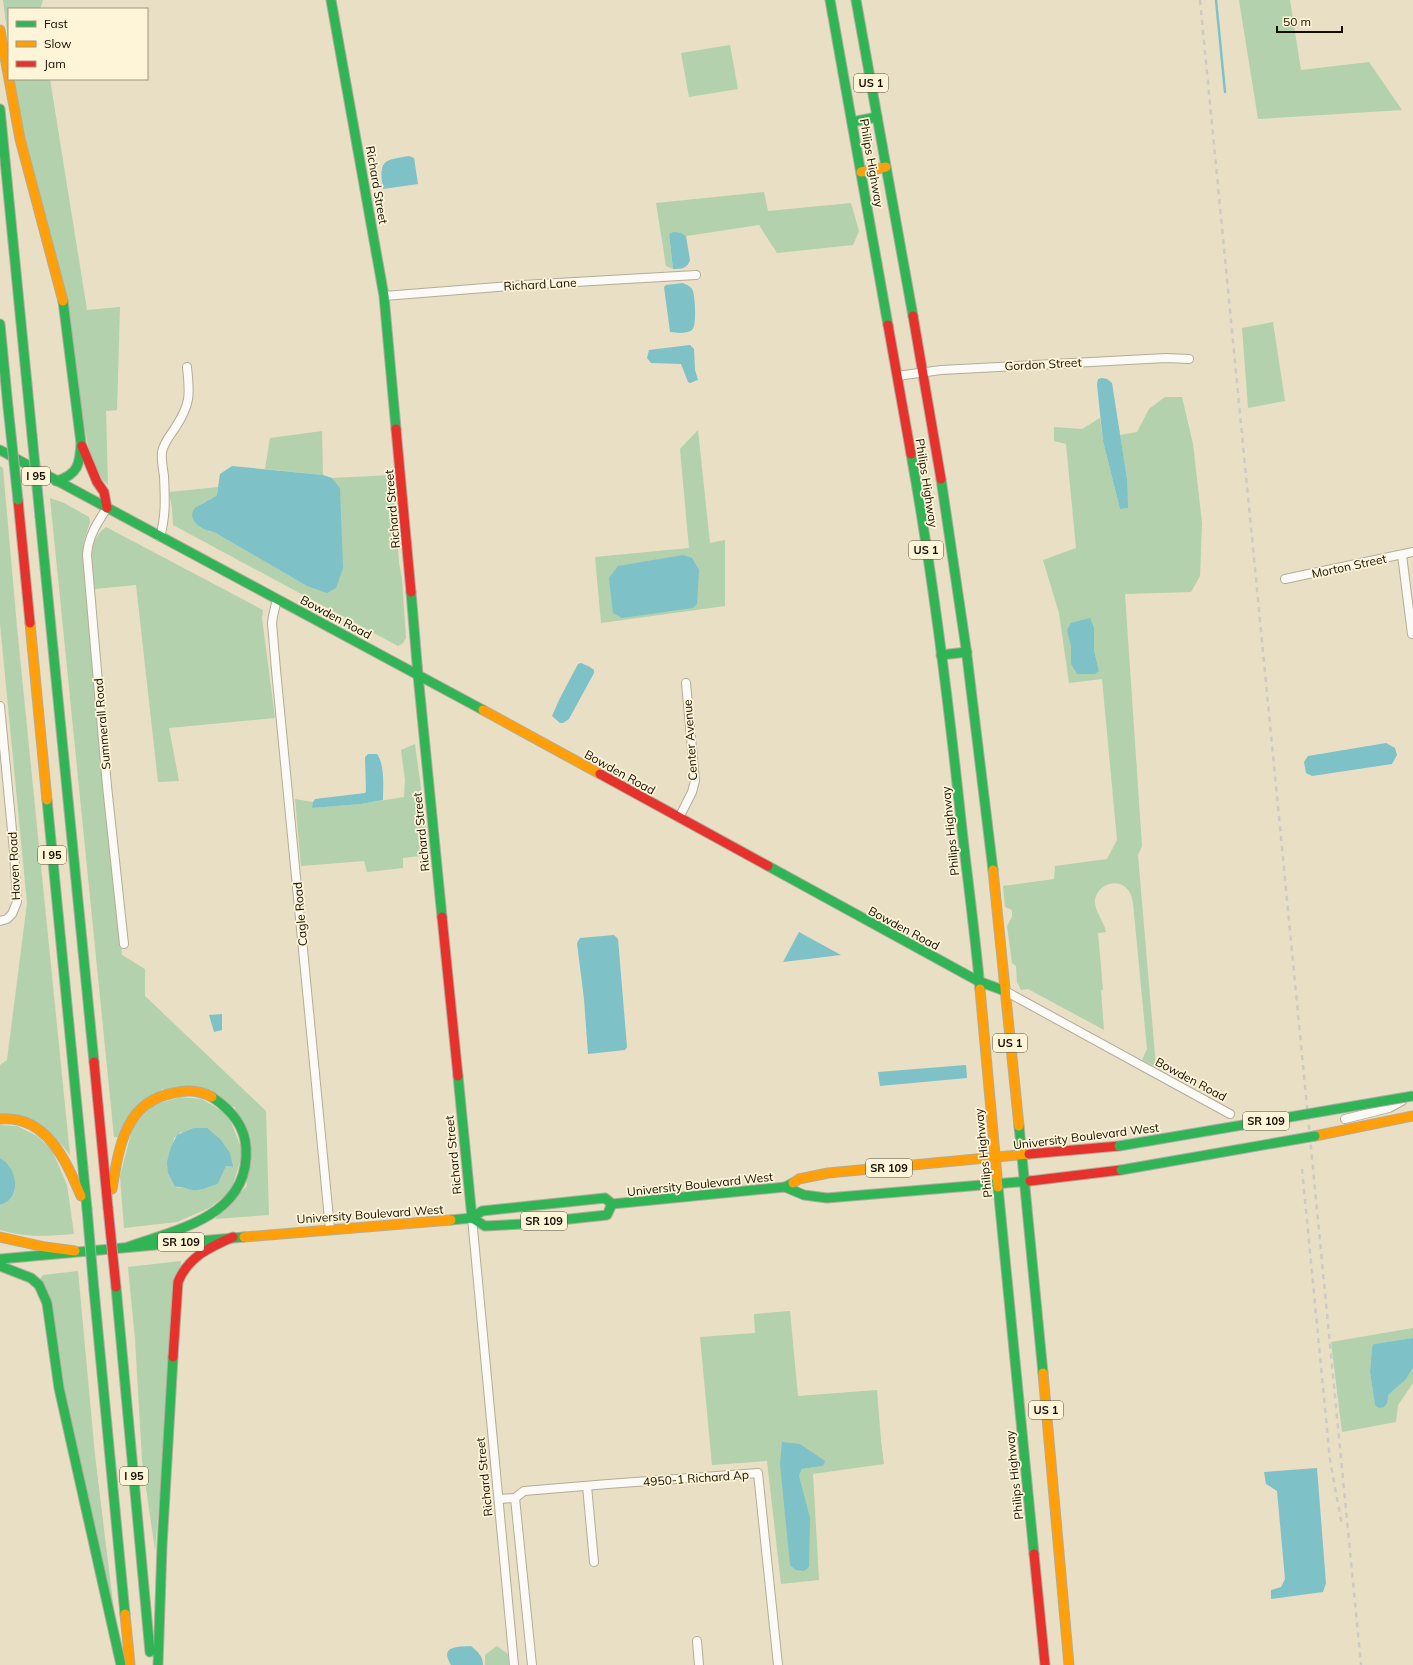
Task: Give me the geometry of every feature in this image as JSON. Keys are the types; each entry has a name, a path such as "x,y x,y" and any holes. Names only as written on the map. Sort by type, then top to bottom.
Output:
{"main road":[{"name":"Richard Street","path":"331,0 384,296 418,675 472,1218"},
{"name":"Philips Highway","path":"830,0 914,472 941,655 975,930 978,981 1045,1665"},
{"name":"Philips Highway","path":"856,0 946,513 966,652 993,875 1021,1156 1025,1182 1069,1665"},
{"path":"0,30 8,74"},
{"path":"9,80 20,139 62,294 81,443 79,465 74,473 67,479 56,481"},
{"name":"I 95","path":"0,109 152,1665"},
{"path":"852,122 877,117"},
{"path":"861,172 886,167"},
{"name":"I 95","path":"0,324 130,1665"},
{"path":"81,443 97,482 104,492 107,508"},
{"name":"Bowden Road","path":"0,450 418,675 821,897 978,981 1005,991"},
{"path":"941,655 966,652"},
{"path":"108,1208 124,1134 134,1116 151,1099 179,1090 195,1092 213,1098 223,1105 238,1120 246,1139 248,1161 243,1181 231,1200 224,1207 209,1216 182,1228 128,1247"},
{"name":"University Boulevard West","path":"0,1259 233,1237 472,1218 482,1211 593,1199 605,1198 612,1204 785,1187 799,1180 828,1173 1118,1146 1413,1096"},
{"name":"University Boulevard West","path":"785,1187 804,1195 827,1198 1025,1182 1121,1170 1294,1140 1413,1116"},
{"path":"0,1119 22,1122 35,1127 47,1135 60,1152 86,1209"},
{"name":"SR 109","path":"472,1218 484,1226 523,1224 606,1215 612,1204"},
{"path":"0,1237 45,1248 75,1251"},
{"path":"158,1665 162,1538 178,1282 180,1274 185,1266 193,1259 204,1251 233,1237"},
{"path":"0,1266 31,1278 38,1285 47,1303 59,1388 121,1665"}],"street":[{"name":"Richard Lane","path":"384,296 523,285 696,275"},
{"name":"Gordon Street","path":"897,376 941,370 1166,358 1189,359"},
{"path":"160,537 166,506 162,452 167,438 179,422 188,403 190,394 187,367"},
{"name":"Summerall Road","path":"107,508 91,535 87,555 107,786 124,944"},
{"name":"Morton Street","path":"1284,579 1413,552"},
{"path":"1402,554 1412,634"},
{"name":"Cagle Road","path":"277,599 272,623 330,1229"},
{"name":"Center Avenue","path":"679,818 692,792 695,780 686,683"},
{"name":"Haven Road","path":"0,706 14,851 17,902 12,914 7,919 0,921"},
{"name":"Bowden Road","path":"1005,991 1230,1114"},
{"path":"1345,1118 1389,1108 1401,1102 1413,1090"},
{"name":"Richard Street","path":"472,1218 514,1665"},
{"name":"4950-1 Richard Ap","path":"499,1499 515,1498 524,1492 758,1473 778,1665"},
{"path":"587,1486 594,1562"},
{"path":"515,1498 532,1665"},
{"path":"697,1641 700,1665"}],"green space":[{"path":"3,0 43,0 40,8 8,8 8,39"},
{"path":"1239,0 1290,0 1301,70 1369,62 1402,110 1258,119"},
{"path":"730,45 738,89 689,97 681,53"},
{"path":"13,80 50,80 87,310 120,307 117,410 106,411 108,485 102,479 90,455"},
{"path":"764,192 768,211 851,203 859,231 853,245 777,253 759,225 686,236 681,233 669,235 673,269 666,266 656,203"},
{"path":"1273,322 1285,401 1248,408 1242,328"},
{"path":"1165,397 1182,397 1193,444 1202,523 1200,576 1191,592 1125,594 1142,846 1138,855 1156,1067 1142,1060 1147,1049 1133,903 1131,894 1126,888 1116,883 1105,886 1097,894 1095,900 1096,908 1106,932 1098,933 1103,990 1101,990 1104,1030 1028,989 1021,990 1017,982 1016,966 1012,963 1007,926 1012,917 1012,910 1005,907 1003,886 1054,879 1055,866 1107,859 1117,840 1102,679 1069,683 1059,613 1043,560 1076,548 1066,444 1054,441 1054,427 1082,429 1100,418 1103,441 1120,509 1127,508 1127,479 1120,435 1137,432 1149,409","holes":["1094,628 1094,650 1099,671 1071,664 1071,646"]},
{"path":"698,430 710,543 725,540 725,606 601,623 595,557 689,548 680,449"},
{"path":"322,431 323,475 265,469 270,438"},
{"path":"0,466 3,468 17,627 70,1155 60,1143 0,1115 0,1065 7,1060 27,903 0,624"},
{"path":"393,475 406,638 403,643 398,646 173,525 169,492 218,487 217,495 200,505 193,512 209,532 214,532 307,586 340,488 332,478"},
{"path":"50,498 64,503 89,517 90,522 84,541 83,554 122,955 145,969 145,996 266,1111 269,1215 215,1219 247,1186 235,1107 162,1089 119,1137 114,1137"},
{"path":"106,527 263,610 262,618 275,718 169,728 179,781 158,782 136,585 94,589 92,564 93,547 95,540"},
{"path":"415,744 430,855 403,858 403,868 367,872 364,861 301,866 295,799 313,802 312,808 361,804 404,797 405,780 401,750"},
{"path":"180,1097 202,1099 228,1115 243,1152 231,1191 209,1208 177,1222 124,1228 120,1176 133,1126 153,1105","holes":["181,1132 232,1167 226,1166 218,1184 204,1189 197,1190 175,1187 168,1173 174,1138"]},
{"path":"0,1125 17,1126 37,1136 52,1150 67,1185 74,1234 45,1236 10,1233 0,1230 0,1205 6,1203 10,1199 13,1195 15,1186 9,1169 5,1162 0,1158"},
{"path":"181,1261 155,1550 142,1460 135,1339 128,1267"},
{"path":"78,1271 95,1455 114,1611 39,1280 43,1275"},
{"path":"790,1311 798,1396 877,1390 884,1464 813,1474 819,1580 781,1584 767,1461 712,1465 700,1337 755,1333 754,1314","holes":["800,1444 823,1466 802,1469 799,1476"]},
{"path":"1413,1328 1413,1338 1375,1344 1372,1347 1370,1372 1375,1404 1387,1403 1387,1395 1406,1379 1413,1368 1413,1383 1398,1405 1396,1422 1342,1432 1331,1342"},
{"path":"497,1646 508,1654 509,1665 485,1665 485,1655"}],"water":[{"path":"409,156 414,158 418,184 383,189 382,167 384,164 393,159"},
{"path":"674,232 681,233 686,236 690,260 685,267 681,269 673,269 669,234"},
{"path":"683,283 690,287 693,291 695,312 694,327 692,330 687,332 670,332 664,287 666,285"},
{"path":"690,345 694,349 695,370 698,380 690,383 688,382 681,364 651,363 647,358 649,350"},
{"path":"1098,379 1107,379 1112,383 1127,479 1128,508 1120,509 1103,441 1097,385"},
{"path":"232,466 323,475 332,478 340,488 343,568 336,588 327,593 307,586 214,532 205,530 194,521 192,517 195,508 217,495 220,474"},
{"path":"683,555 692,558 699,570 697,604 693,608 622,618 613,613 609,578 618,566"},
{"path":"1090,618 1094,628 1094,650 1099,671 1095,674 1077,674 1071,664 1071,646 1067,630 1071,623"},
{"path":"581,663 594,670 594,673 569,719 563,723 560,723 552,716 578,664"},
{"path":"1386,743 1395,748 1397,755 1392,764 1312,776 1306,773 1304,762 1308,756"},
{"path":"368,754 377,754 380,759 383,776 383,800 361,804 312,808 315,799 365,793 365,757"},
{"path":"799,932 841,955 783,962"},
{"path":"614,935 618,939 627,1047 625,1050 588,1054 584,999 577,943 580,938"},
{"path":"222,1014 222,1030 214,1032 209,1015"},
{"path":"966,1065 967,1078 880,1086 878,1072"},
{"path":"194,1128 207,1128 220,1139 230,1153 233,1167 226,1166 218,1184 199,1190 175,1187 168,1173 167,1162 171,1147 177,1135"},
{"path":"0,1158 6,1162 14,1175 15,1190 7,1202 0,1205"},
{"path":"1413,1338 1413,1368 1406,1379 1388,1395 1387,1403 1384,1407 1379,1408 1375,1405 1370,1372 1372,1347 1374,1344"},
{"path":"782,1442 800,1444 825,1461 823,1466 802,1469 799,1476 810,1518 809,1567 804,1571 796,1570 790,1565 780,1464"},
{"path":"1317,1468 1326,1583 1323,1592 1271,1599 1271,1590 1281,1587 1285,1579 1277,1491 1266,1484 1264,1472"},
{"path":"471,1646 478,1652 483,1665 451,1665 447,1654 449,1650 456,1647"}],"waterway":[{"path":"1216,0 1225,92"}],"railway":[{"path":"1200,0 1361,1665"},
{"path":"1302,1169 1330,1460 1342,1526"}],"traffic: fast":[{"path":"331,0 384,296 396,429"},
{"path":"830,0 888,325"},
{"path":"856,0 913,316"},
{"path":"0,109 32,435"},
{"path":"852,122 877,117"},
{"path":"56,481 63,479 76,468 80,457 81,443 63,301"},
{"path":"0,324 8,407"},
{"path":"8,407 18,500"},
{"path":"32,435 40,517"},
{"path":"0,450 483,710"},
{"path":"911,454 926,545 951,728 980,989"},
{"path":"941,479 966,648 993,870"},
{"path":"40,517 94,1062"},
{"path":"411,592 418,675"},
{"path":"941,655 967,652"},
{"path":"418,675 442,917"},
{"path":"47,800 87,1209"},
{"path":"768,866 978,981 1005,991"},
{"path":"458,1076 472,1218"},
{"path":"1119,1146 1413,1096"},
{"path":"128,1247 168,1234 207,1216 224,1204 236,1190 244,1171 246,1148 243,1132 240,1125 225,1107 212,1097"},
{"path":"1019,1126 1043,1373"},
{"path":"1121,1170 1315,1136"},
{"path":"785,1187 804,1195 827,1198 1030,1181"},
{"path":"451,1220 472,1218 482,1211 605,1198 612,1204 785,1187 793,1183"},
{"path":"998,1187 1034,1554"},
{"path":"472,1218 485,1226 523,1224 607,1215 612,1204"},
{"path":"87,1209 94,1290"},
{"path":"0,1259 244,1237"},
{"path":"0,1266 31,1278 39,1285 47,1303 59,1388 121,1665"},
{"path":"116,1287 150,1652"},
{"path":"94,1290 125,1614"},
{"path":"158,1665 162,1546 173,1357"}],"traffic: slow":[{"path":"0,30 8,74"},
{"path":"9,80 20,139 63,301"},
{"path":"861,172 886,167"},
{"path":"30,623 47,800"},
{"path":"483,710 600,774"},
{"path":"993,870 1019,1126"},
{"path":"980,989 998,1187"},
{"path":"112,1189 118,1158 127,1129 134,1116 144,1106 157,1098 178,1092 198,1092 212,1097"},
{"path":"1315,1136 1413,1116"},
{"path":"0,1119 16,1120 30,1124 42,1132 61,1155 81,1196"},
{"path":"793,1183 799,1179 828,1173 1029,1154"},
{"path":"244,1237 451,1220"},
{"path":"0,1237 45,1247 75,1251"},
{"path":"1043,1373 1069,1665"},
{"path":"125,1614 130,1665"}],"traffic: jam":[{"path":"913,316 941,479"},
{"path":"888,325 911,454"},
{"path":"396,429 411,592"},
{"path":"82,446 97,482 104,492 107,508"},
{"path":"18,500 30,623"},
{"path":"600,774 768,866"},
{"path":"442,917 458,1076"},
{"path":"94,1062 108,1208"},
{"path":"1029,1154 1119,1146"},
{"path":"1030,1181 1121,1170"},
{"path":"108,1208 116,1287"},
{"path":"173,1357 178,1282 182,1273 194,1259 208,1249 233,1237"},
{"path":"1034,1554 1045,1665"}]}
